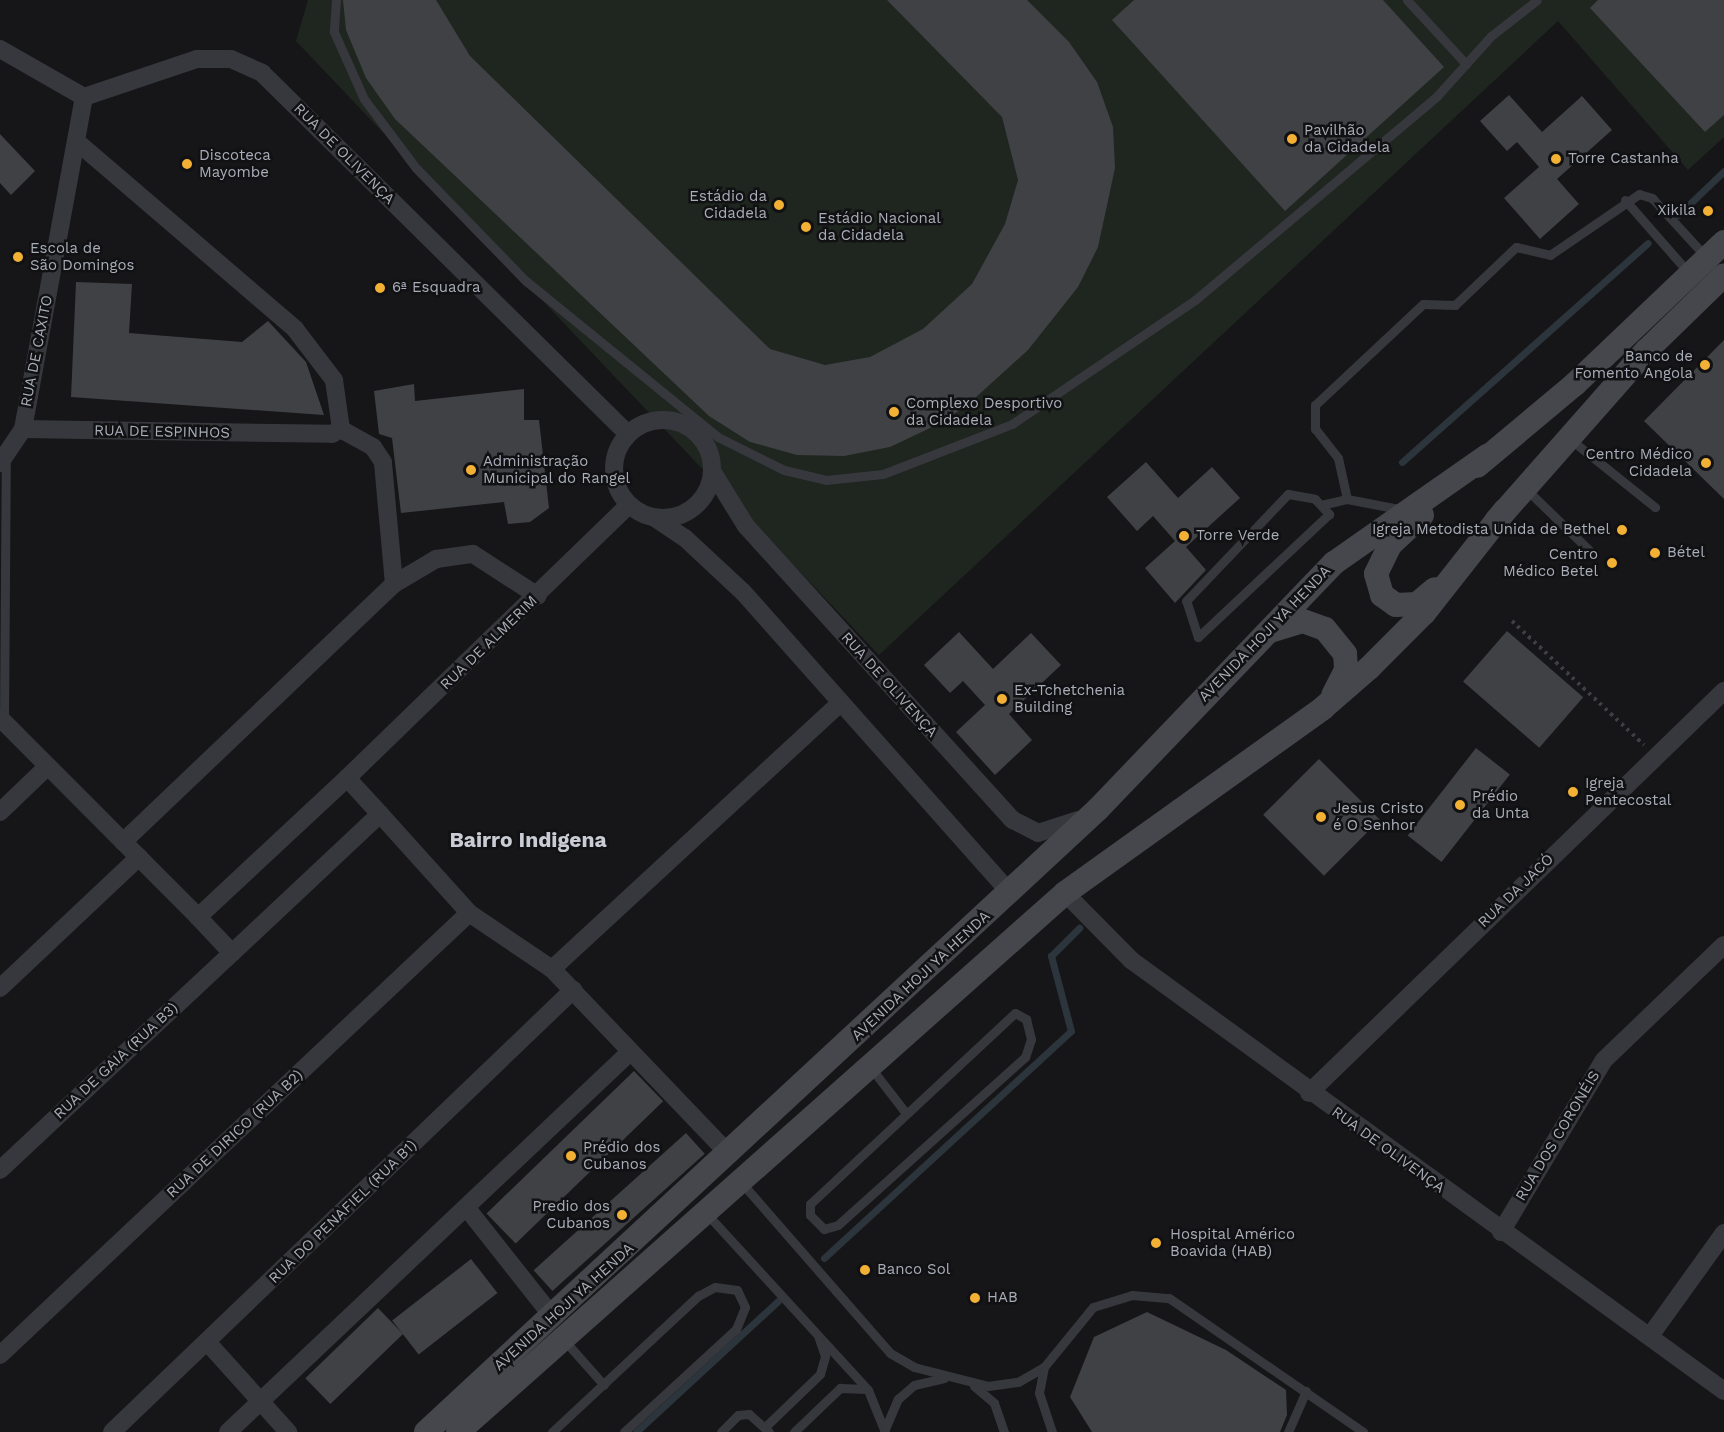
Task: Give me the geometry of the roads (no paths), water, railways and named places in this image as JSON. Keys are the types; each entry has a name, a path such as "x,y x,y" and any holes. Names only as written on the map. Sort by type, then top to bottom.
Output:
{"main road":[{"path":"1712,263 1525,488 1417,604 1396,605 1382,595 1376,574 1390,544 1487,456 1712,263"},
{"name":"AVENIDA HOJI YA HENDA","path":"426,1432 730,1155 1098,809 1262,635 1334,563 1405,510 1487,456"},
{"name":"AVENIDA HOJI YA HENDA","path":"458,1432 564,1340 740,1180 872,1068 1065,893 1323,708 1424,613 1505,510"},
{"path":"1262,635 1282,623 1303,621 1325,628 1339,642 1346,670 1323,708"}],"street":[{"path":"0,50 84,97"},
{"name":"RUA DE OLIVENÇA","path":"84,97 197,58 231,59 262,73 628,434"},
{"name":"RUA DE CAXITO","path":"23,429 84,97"},
{"path":"76,141 295,329 334,380 341,429 373,447 383,462 394,584"},
{"path":"655,518 693,509 705,495 712,471 705,443 676,421 649,422 628,434 614,463 615,480 629,505 655,518 722,570 1010,892"},
{"path":"3,460 23,429"},
{"name":"RUA DE ESPINHOS","path":"23,429 332,434 341,429"},
{"name":"RUA DE OLIVENÇA","path":"712,471 746,526 1013,820 1032,831 1053,832 1098,809"},
{"name":"RUA DE ALMERIM","path":"198,917 538,596 629,505"},
{"path":"123,842 394,584 436,559 473,554 538,596"},
{"name":"RUA DA JACÓ","path":"1309,1093 1724,691"},
{"path":"552,969 840,703"},
{"path":"2,720 232,953"},
{"path":"0,812 47,767"},
{"path":"347,778 469,913 552,969 730,1155"},
{"name":"RUA DE GAIA (RUA B3)","path":"0,1170 381,814"},
{"path":"0,988 139,857"},
{"name":"RUA DE OLIVENÇA","path":"1065,893 1131,960 1309,1093 1724,1391"},
{"name":"RUA DE DIRICO (RUA B2)","path":"0,1355 469,913"},
{"name":"RUA DOS CORONÉIS","path":"1501,1232 1604,1060 1724,945"},
{"name":"RUA DO PENAFIEL (RUA B1)","path":"112,1432 573,990"},
{"path":"228,1432 630,1052"},
{"path":"466,1207 553,1317"},
{"path":"1650,1336 1724,1233"},
{"path":"208,1342 288,1432"}],"lane":[{"path":"336,0 334,32 364,99 416,168 525,281 717,437 784,470 826,480 883,474 1012,424 1195,300 1437,96 1466,64 1537,0"},
{"path":"1407,0 1466,64"},
{"path":"1347,500 1338,458 1315,429 1320,395 1423,304 1455,305 1516,247 1550,255 1625,201 1639,194 1652,198 1712,263"},
{"path":"1625,201 1712,263"},
{"path":"1568,437 1655,507"},
{"path":"2,720 3,460"},
{"path":"1525,488 1589,550"},
{"path":"1321,505 1329,514 1198,638 1186,601 1288,494 1321,505 1347,500 1405,510"},
{"path":"1015,1013 1026,1019 1031,1039 1025,1057 838,1225 824,1228 810,1215 810,1204 905,1112 1015,1013"},
{"path":"872,1068 905,1112"},
{"path":"740,1180 890,1353 914,1367 988,1386 1018,1382 1044,1367 1093,1307 1132,1295 1169,1298 1363,1432"},
{"path":"705,1212 868,1390 885,1432"},
{"path":"552,1432 698,1296 715,1287 737,1290 745,1307 736,1329 624,1432"},
{"path":"721,1432 738,1415 749,1414 767,1429 820,1374 825,1356 816,1331"},
{"path":"564,1340 604,1385"},
{"path":"1044,1367 1039,1393 1052,1432"},
{"path":"885,1432 890,1412 914,1385 953,1377 979,1387 994,1403 1004,1432"},
{"path":"794,1432 840,1388 868,1390"},
{"path":"1288,1432 1306,1391"}],"waterway":[{"path":"1678,215 1724,171"},
{"path":"1402,462 1648,243"},
{"path":"824,1258 1071,1031 1051,956 1079,928"},
{"path":"636,1432 778,1301"}],"place":[{"name":"Pavilhão da Cidadela","path":"1292,139"},
{"name":"Torre Castanha","path":"1556,159"},
{"name":"Discoteca Mayombe","path":"187,164"},
{"name":"Estádio da Cidadela","path":"779,205"},
{"name":"Xikila","path":"1708,211"},
{"name":"Estádio Nacional da Cidadela","path":"806,227"},
{"name":"Escola de São Domingos","path":"18,257"},
{"name":"6ª Esquadra","path":"380,288"},
{"name":"Banco de Fomento Angola","path":"1705,365"},
{"name":"Complexo Desportivo da Cidadela","path":"894,412"},
{"name":"Centro Médico Cidadela","path":"1706,463"},
{"name":"Administração Municipal do Rangel","path":"471,470"},
{"name":"Igreja Metodista Unida de Bethel","path":"1622,530"},
{"name":"Torre Verde","path":"1184,536"},
{"name":"Bétel","path":"1655,553"},
{"name":"Centro Médico Betel","path":"1612,563"},
{"name":"Ex-Tchetchenia Building","path":"1002,699"},
{"name":"Igreja Pentecostal","path":"1573,792"},
{"name":"Prédio da Unta","path":"1460,805"},
{"name":"Jesus Cristo é O Senhor","path":"1321,817"},
{"name":"Prédio dos Cubanos","path":"571,1156"},
{"name":"Predio dos Cubanos","path":"622,1215"},
{"name":"Hospital Américo Boavida (HAB)","path":"1156,1243"},
{"name":"Banco Sol","path":"865,1270"},
{"name":"HAB","path":"975,1298"}],"district":[{"name":"Bairro Indigena","path":"528,840"}]}
